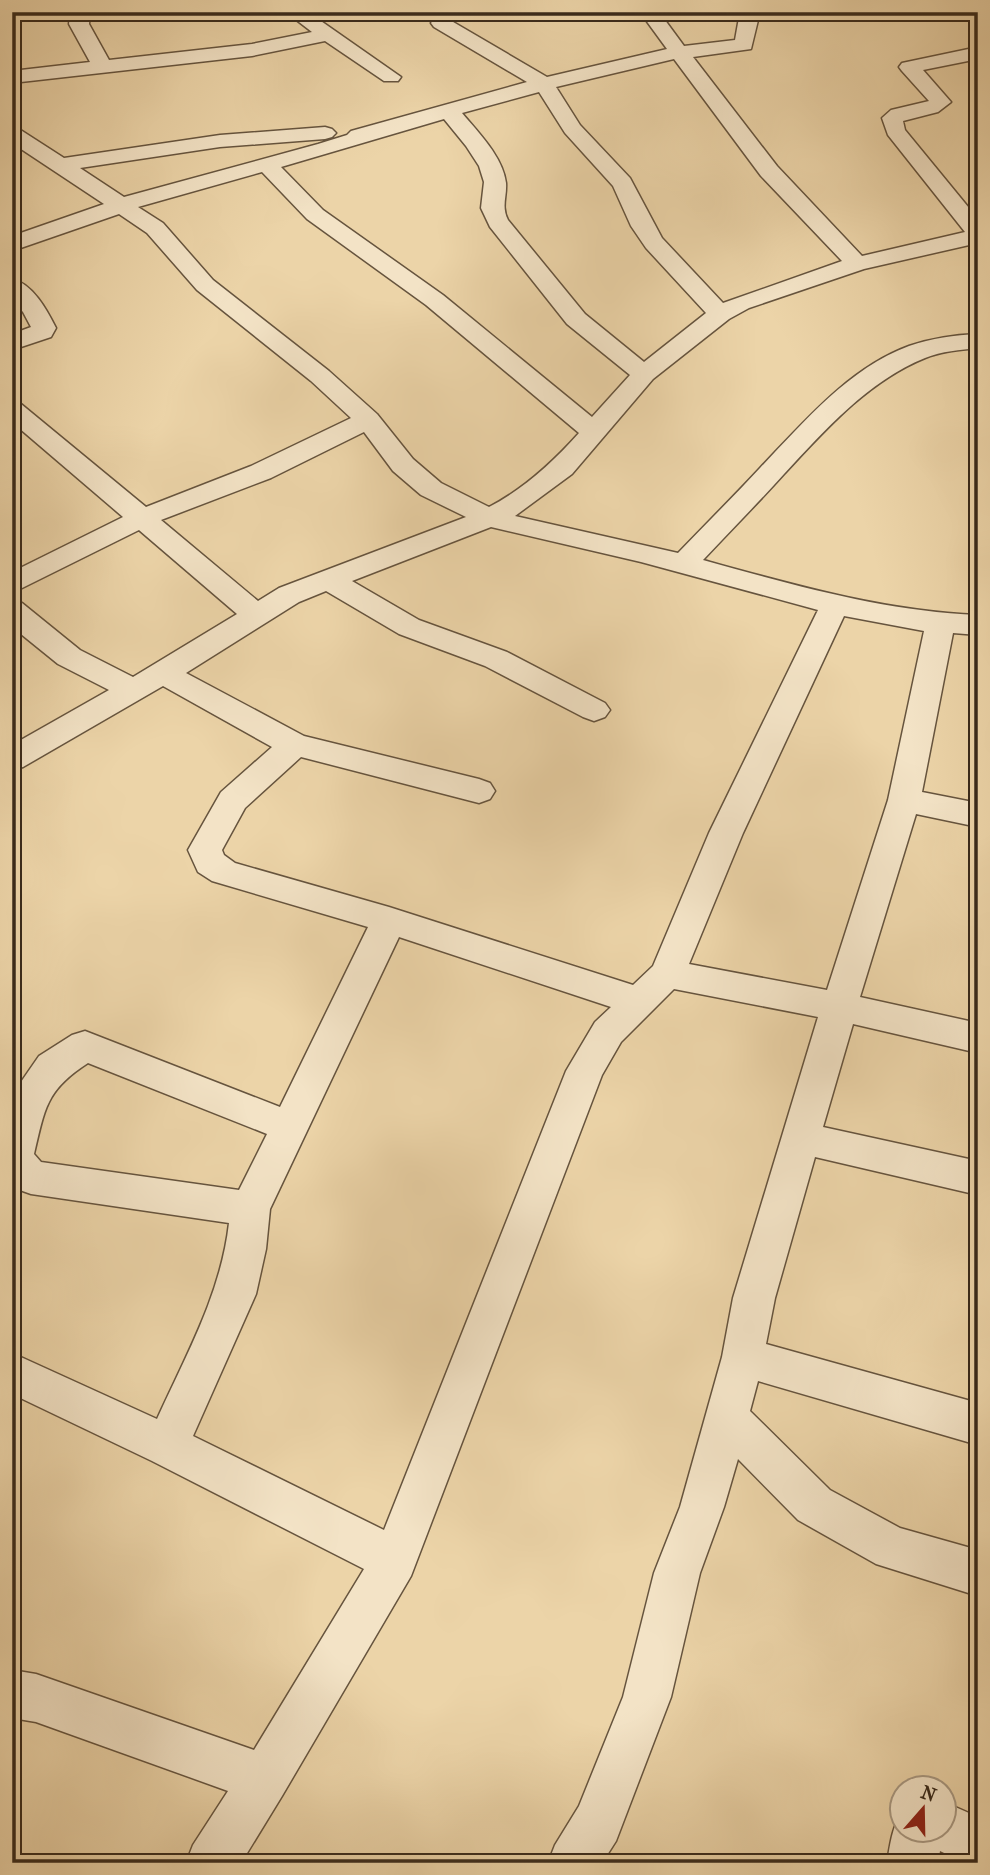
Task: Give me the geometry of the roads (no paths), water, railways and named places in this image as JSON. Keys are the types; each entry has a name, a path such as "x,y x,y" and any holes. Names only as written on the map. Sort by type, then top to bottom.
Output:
{"street":[{"path":"80,12 79,24 102,65"},
{"path":"295,12 391,77"},
{"path":"649,12 769,171 857,264"},
{"path":"59,165 220,141 331,132 359,136 544,84 680,52 744,45 750,12"},
{"path":"441,23 544,84 572,130 622,183 642,226 654,243 720,314"},
{"path":"12,77 252,50 328,35"},
{"path":"12,760 163,673 289,595 489,518 514,505 562,468 644,374 720,314 740,303 857,264 978,235 895,131 892,118 905,111 935,107 941,102 909,67 978,53"},
{"path":"449,111 476,145 495,177 490,207 498,222 576,318 644,374"},
{"path":"12,133 155,228 205,285 320,376 368,420 403,465 432,489 489,518 684,564 835,605 940,623 978,625"},
{"path":"12,244 121,205 212,177 326,149 355,140 359,136"},
{"path":"267,164 293,196 360,248 410,281 594,432"},
{"path":"12,286 34,309 44,328 42,332 12,343"},
{"path":"684,564 840,400 900,361 929,349 978,341"},
{"path":"12,409 257,615"},
{"path":"12,584 142,518 261,472 368,420"},
{"path":"328,580 410,627 496,659 594,710"},
{"path":"211,1863 265,1779 395,1560 585,1071 608,1032 667,974 726,833 835,605"},
{"path":"12,610 55,650 81,667 136,689"},
{"path":"573,1863 597,1823 647,1697 677,1573 702,1507 743,1357 754,1298 839,1007 904,800 940,623"},
{"path":"163,673 258,727 296,745 478,791"},
{"path":"296,745 233,800 205,850 210,863 224,872 389,920 637,1001"},
{"path":"904,800 978,815"},
{"path":"167,1446 234,1294 246,1250 250,1209 389,920"},
{"path":"667,974 839,1007 978,1038"},
{"path":"250,1209 30,1177 13,1159 27,1103 52,1066 85,1046 290,1127"},
{"path":"801,1138 978,1178"},
{"path":"743,1357 978,1424"},
{"path":"12,1373 167,1446 395,1560"},
{"path":"726,1418 814,1504 892,1548 978,1573"},
{"path":"12,1694 36,1698 265,1779"},
{"path":"958,1834 978,1843"},
{"path":"912,1863 916,1843"}]}
